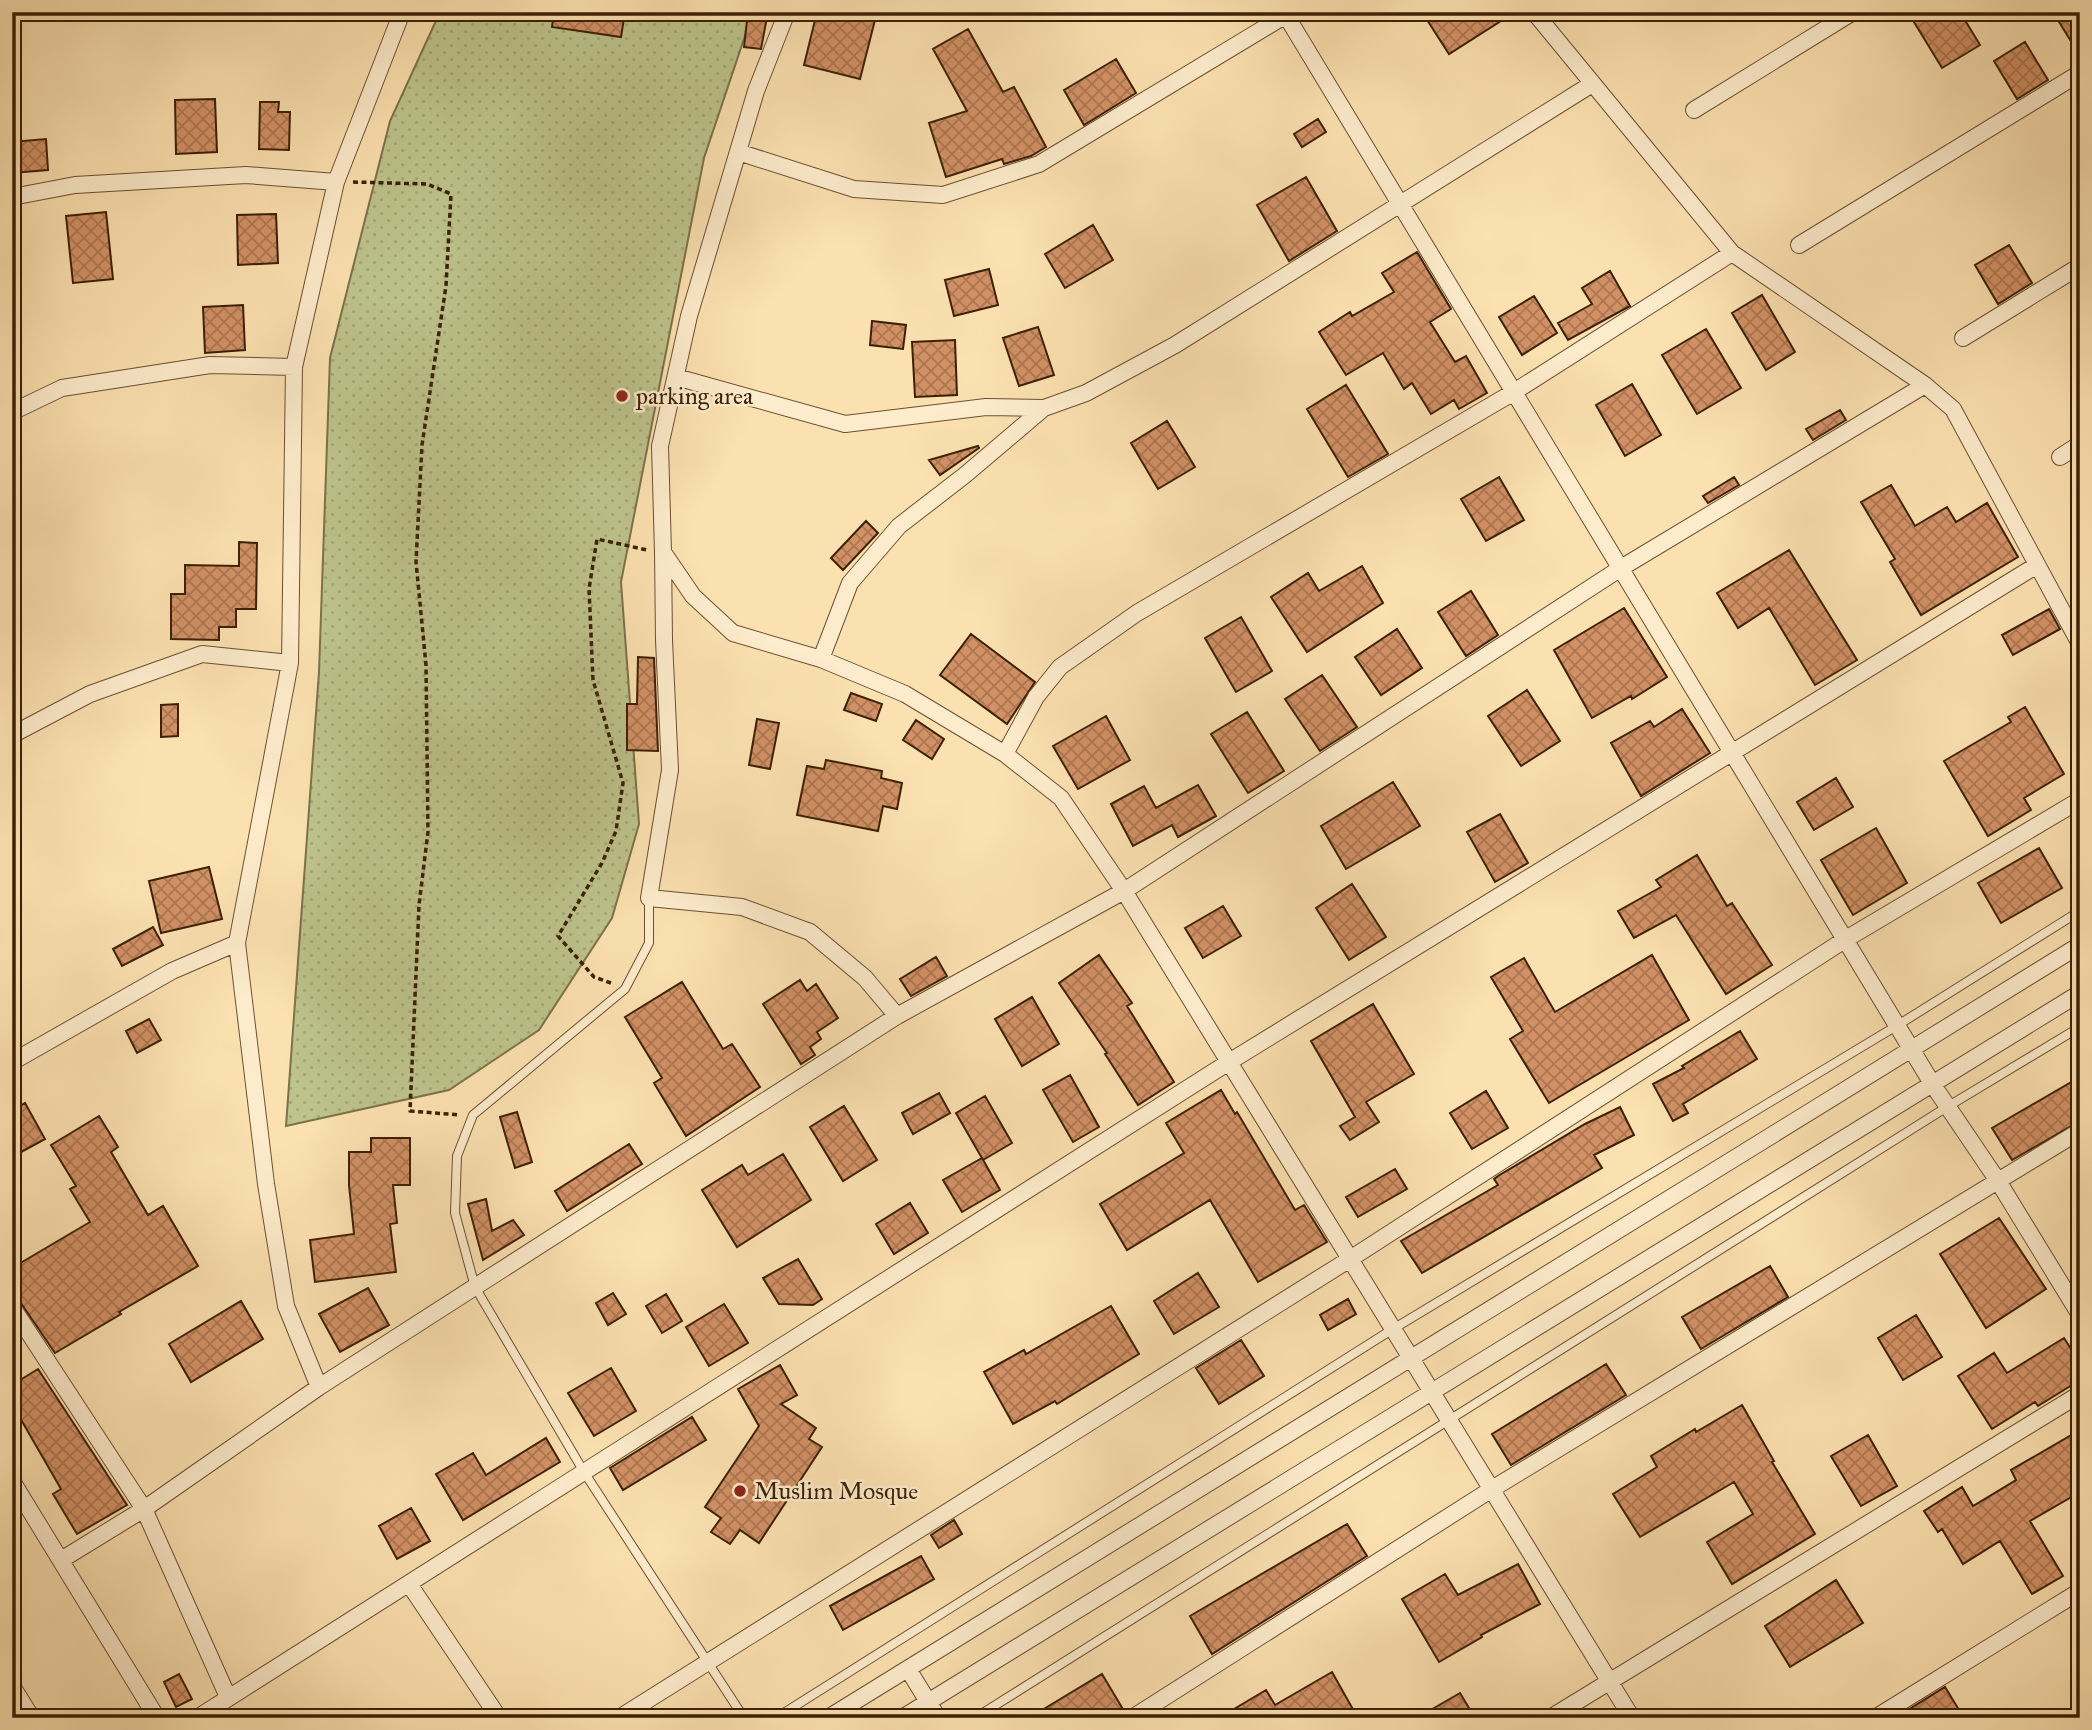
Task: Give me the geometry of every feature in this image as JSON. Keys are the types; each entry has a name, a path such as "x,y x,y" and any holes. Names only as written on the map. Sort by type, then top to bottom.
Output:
{"street":[{"path":"319,1387 286,1306 266,1184 237,943 290,663 294,367 336,182 402,12"},
{"path":"787,12 756,91 689,316 660,446 670,770 649,898 742,907 810,932 865,978 897,1016"},
{"path":"1534,12 1732,253 1925,385 1953,409 2080,644"},
{"path":"1694,110 1853,12"},
{"path":"738,152 854,189 943,195 1040,164 1287,13 1933,1085 1998,1181 2080,1315"},
{"path":"1799,245 2080,73"},
{"path":"676,377 845,424 986,407 1044,408 1086,393 1175,345 1592,84"},
{"path":"12,197 75,185 246,175 336,182"},
{"path":"1004,754 1036,697 1060,667 1137,613 1514,392 1732,253"},
{"path":"1963,338 2080,266"},
{"path":"12,412 62,388 210,365 294,367"},
{"path":"61,1560 144,1509 319,1387 897,1016 1124,891 1622,568 1925,385"},
{"path":"821,659 850,583 899,526 965,475 1044,408"},
{"path":"2060,457 2080,444"},
{"path":"663,552 693,596 733,633 821,659 905,694 1004,754 1061,799 1124,891 1632,1718"},
{"path":"197,1718 1229,1062 2037,565"},
{"path":"12,735 90,694 202,654 290,663"},
{"path":"619,1718 1350,1259 1846,939 2080,800"},
{"path":"12,1062 172,971 237,943"},
{"path":"828,1718 2080,945"},
{"path":"902,1718 2080,993"},
{"path":"1132,1718 1492,1489 2080,1131"},
{"path":"12,1307 144,1509 228,1697"},
{"path":"1550,1718 2080,1394"},
{"path":"12,1480 157,1718"},
{"path":"409,1584 499,1718"},
{"path":"1875,1718 2080,1591"},
{"path":"908,1669 938,1718"},
{"path":"12,1686 32,1718"}],"lane":[{"path":"649,898 649,943 625,989 472,1115 457,1156 455,1213 475,1287 584,1472 744,1718"},
{"path":"776,1718 1393,1329 1898,1025 2080,911"},
{"path":"975,1718 1947,1107 2080,1027"}],"path":[{"path":"336,182 427,184 452,194 446,286 422,445 416,562 426,665 428,832 419,905 411,1111 472,1115"},
{"path":"625,989 594,977 558,936 602,863 616,831 623,783 593,680 589,589 597,539 663,552"}],"green space":[{"path":"440,12 753,12 704,158 621,582 639,824 612,918 539,1030 449,1090 286,1126 319,672 330,358 390,121"}],"building":[{"path":"554,12 625,12 621,37 552,27"},
{"path":"748,12 768,12 761,49 744,47"},
{"path":"817,12 877,12 860,79 804,65"},
{"path":"1422,12 1515,12 1449,54"},
{"path":"1930,12 1960,12 1980,45 1942,68 1914,22"},
{"path":"2053,12 2080,12 2080,56"},
{"path":"968,29 1003,92 1014,87 1046,147 1031,156 1004,164 1002,159 946,177 929,123 967,111 933,49"},
{"path":"2025,42 2048,80 2017,99 1994,61"},
{"path":"1116,59 1136,93 1084,125 1064,90"},
{"path":"215,99 217,152 176,154 175,100"},
{"path":"260,102 279,102 278,112 290,112 289,150 259,149"},
{"path":"1318,119 1326,132 1302,147 1294,134"},
{"path":"46,139 48,170 12,173 12,142"},
{"path":"1306,177 1337,231 1289,261 1257,205"},
{"path":"106,212 113,279 73,283 66,216"},
{"path":"276,214 278,263 238,265 237,215"},
{"path":"1093,225 1113,260 1065,288 1045,254"},
{"path":"2009,245 2032,283 1998,304 1975,265"},
{"path":"1417,252 1451,309 1430,322 1455,362 1466,356 1487,393 1459,409 1454,400 1431,414 1412,383 1404,389 1383,353 1346,375 1319,332 1350,312 1352,316 1394,292 1382,273"},
{"path":"989,269 998,305 954,316 945,280"},
{"path":"1610,271 1630,306 1568,340 1558,323 1592,304 1582,288"},
{"path":"1762,295 1795,352 1766,370 1732,313"},
{"path":"1534,296 1557,333 1522,355 1499,317"},
{"path":"243,305 245,350 205,353 203,307"},
{"path":"872,321 906,325 903,349 870,345"},
{"path":"1038,327 1054,375 1019,386 1003,338"},
{"path":"1706,329 1741,388 1697,414 1662,355"},
{"path":"955,340 957,395 915,397 912,342"},
{"path":"1632,384 1661,435 1625,456 1596,405"},
{"path":"1346,385 1388,454 1348,477 1307,409"},
{"path":"1840,410 1846,420 1813,440 1806,429"},
{"path":"1167,421 1195,467 1158,489 1131,443"},
{"path":"978,446 979,448 940,475 929,460"},
{"path":"1499,477 1524,520 1486,541 1461,499"},
{"path":"1734,477 1739,485 1708,503 1703,496"},
{"path":"1891,485 1915,526 1947,507 1956,522 1987,503 2018,557 1921,615 1890,562 1895,559 1861,502"},
{"path":"866,521 878,533 843,570 831,558"},
{"path":"239,542 257,543 256,609 236,609 236,627 219,627 219,640 171,639 171,594 185,594 185,565 239,566"},
{"path":"1789,550 1857,660 1815,685 1769,608 1738,628 1717,593"},
{"path":"1362,566 1383,603 1307,652 1271,597 1308,573 1319,591"},
{"path":"1471,591 1498,635 1466,656 1438,612"},
{"path":"1624,608 1667,677 1632,699 1631,696 1592,718 1554,650"},
{"path":"2049,609 2060,629 2013,655 2002,635"},
{"path":"1241,617 1272,671 1236,692 1205,638"},
{"path":"1397,629 1422,668 1381,695 1355,657"},
{"path":"971,634 1035,682 1007,724 940,675"},
{"path":"638,657 654,658 658,751 627,750 627,704 637,704"},
{"path":"1322,675 1357,727 1320,751 1285,699"},
{"path":"1527,690 1560,741 1521,766 1488,716"},
{"path":"851,693 882,704 876,721 844,710"},
{"path":"178,704 178,736 161,737 161,705"},
{"path":"2025,707 2064,774 2024,798 2031,810 1988,836 1944,761 2011,722 2008,717"},
{"path":"1682,709 1710,753 1641,796 1611,743 1650,721 1654,727"},
{"path":"1247,712 1284,771 1248,793 1211,734"},
{"path":"1106,716 1130,760 1078,789 1053,746"},
{"path":"757,719 779,723 770,769 749,765"},
{"path":"916,720 944,739 932,759 903,740"},
{"path":"826,760 882,771 881,778 902,783 897,809 883,806 878,831 797,815 807,766 824,769"},
{"path":"1836,778 1853,807 1814,830 1797,802"},
{"path":"1393,782 1420,826 1346,869 1321,826"},
{"path":"1198,785 1216,816 1178,837 1172,825 1133,846 1111,804 1144,786 1156,808"},
{"path":"1500,814 1528,863 1495,882 1467,832"},
{"path":"1876,828 1907,883 1853,915 1821,860"},
{"path":"2039,848 2062,888 2001,923 1978,883"},
{"path":"1697,855 1727,906 1732,903 1772,965 1726,994 1676,915 1634,938 1618,911 1661,887 1656,880"},
{"path":"209,867 222,919 161,933 149,881"},
{"path":"1352,884 1386,937 1349,960 1316,908"},
{"path":"1223,906 1241,936 1203,958 1185,928"},
{"path":"153,927 163,945 122,966 113,949"},
{"path":"1099,955 1132,1003 1127,1006 1174,1082 1138,1105 1105,1054 1107,1053 1059,983"},
{"path":"1652,955 1689,1020 1549,1103 1510,1039 1523,1031 1491,977 1524,958 1555,1012"},
{"path":"936,957 947,976 911,996 900,979"},
{"path":"800,980 807,991 816,984 838,1018 817,1032 821,1039 810,1047 815,1055 801,1064 763,1004"},
{"path":"682,982 723,1049 732,1044 760,1087 686,1136 654,1083 662,1078 625,1017"},
{"path":"1032,997 1059,1044 1022,1066 995,1019"},
{"path":"1373,1004 1414,1074 1366,1102 1379,1122 1350,1140 1340,1126 1355,1117 1311,1041"},
{"path":"149,1019 161,1040 137,1053 126,1031"},
{"path":"1740,1031 1757,1059 1683,1104 1688,1113 1673,1121 1653,1084 1684,1068 1682,1066"},
{"path":"1070,1075 1099,1127 1073,1142 1043,1090"},
{"path":"2080,1077 2080,1121 2012,1160 1992,1128"},
{"path":"1221,1090 1295,1210 1304,1205 1327,1242 1258,1282 1210,1200 1127,1250 1100,1204 1184,1153 1166,1123"},
{"path":"1486,1091 1508,1128 1472,1149 1450,1113"},
{"path":"939,1093 950,1113 913,1134 902,1113"},
{"path":"985,1096 1012,1143 983,1160 956,1113"},
{"path":"25,1103 45,1139 12,1157 12,1111"},
{"path":"844,1106 877,1160 843,1181 810,1127"},
{"path":"1620,1107 1634,1135 1594,1155 1602,1168 1422,1273 1401,1241 1498,1185 1494,1179 1498,1176 1585,1124"},
{"path":"517,1112 532,1162 515,1168 500,1117"},
{"path":"99,1116 118,1147 111,1152 148,1215 163,1206 198,1266 55,1353 12,1290 12,1268 90,1222 70,1189 76,1186 51,1145"},
{"path":"371,1138 410,1138 410,1185 393,1185 397,1223 390,1224 396,1272 315,1282 310,1240 354,1234 349,1152 371,1152"},
{"path":"629,1144 642,1164 567,1211 555,1191"},
{"path":"783,1154 811,1200 737,1247 702,1190 742,1165 748,1175"},
{"path":"982,1158 1000,1190 962,1212 943,1180"},
{"path":"1395,1169 1407,1189 1358,1217 1346,1197"},
{"path":"486,1199 492,1231 513,1220 524,1235 483,1260 468,1204"},
{"path":"910,1203 928,1233 894,1254 876,1224"},
{"path":"1999,1218 2046,1289 1986,1328 1940,1254"},
{"path":"798,1259 822,1299 813,1305 779,1304 763,1278"},
{"path":"1770,1266 1788,1297 1701,1349 1682,1317"},
{"path":"1198,1273 1219,1307 1174,1334 1154,1301"},
{"path":"368,1288 389,1325 340,1352 319,1314"},
{"path":"613,1293 626,1314 608,1325 596,1303"},
{"path":"666,1294 682,1321 662,1333 646,1306"},
{"path":"1348,1299 1356,1314 1328,1330 1320,1315"},
{"path":"241,1301 263,1339 191,1382 169,1344"},
{"path":"724,1304 748,1343 709,1366 686,1327"},
{"path":"1111,1306 1139,1354 1057,1404 1055,1401 1013,1424 984,1372 1024,1350 1026,1354"},
{"path":"1916,1315 1942,1357 1903,1380 1878,1338"},
{"path":"2064,1338 2080,1363 2080,1380 2038,1406 2035,1402 1992,1429 1958,1376 1994,1353 2007,1373"},
{"path":"1241,1340 1264,1376 1219,1404 1196,1368"},
{"path":"1606,1364 1626,1395 1511,1465 1492,1434"},
{"path":"780,1365 797,1395 781,1404 816,1428 809,1439 822,1447 759,1543 740,1530 730,1544 711,1532 721,1518 705,1507 759,1426 738,1389"},
{"path":"611,1368 636,1411 594,1436 568,1393"},
{"path":"38,1369 127,1505 77,1534 53,1494 61,1489 12,1404 12,1385"},
{"path":"1742,1405 1815,1534 1732,1584 1707,1542 1753,1514 1734,1482 1640,1537 1613,1494 1657,1467 1651,1456"},
{"path":"692,1417 706,1440 623,1490 610,1468"},
{"path":"2080,1430 2080,1492 2030,1521 2063,1576 2032,1594 2000,1541 1963,1564 1942,1529 1938,1532 1924,1511 1962,1487 1973,1506 2016,1480 2011,1470"},
{"path":"1868,1435 1897,1486 1861,1506 1831,1456"},
{"path":"546,1438 560,1462 463,1520 436,1474 473,1453 486,1475"},
{"path":"411,1508 430,1541 397,1559 379,1526"},
{"path":"954,1520 962,1534 939,1548 931,1535"},
{"path":"1347,1524 1367,1556 1212,1654 1190,1616"},
{"path":"921,1556 934,1579 843,1630 830,1606"},
{"path":"1518,1564 1540,1604 1481,1635 1482,1637 1439,1662 1402,1599 1445,1574 1458,1595"},
{"path":"1836,1580 1863,1623 1790,1667 1765,1626"},
{"path":"1332,1672 1355,1713 1347,1718 1219,1718 1266,1690 1275,1705"},
{"path":"179,1674 192,1699 176,1707 164,1682"},
{"path":"1102,1674 1124,1711 1112,1718 1029,1718"},
{"path":"1945,1687 1964,1718 1895,1718"},
{"path":"1460,1693 1475,1718 1417,1718"}],"place":[{"name":"parking area","path":"622,396"},
{"name":"Muslim Mosque","path":"740,1491"}]}
